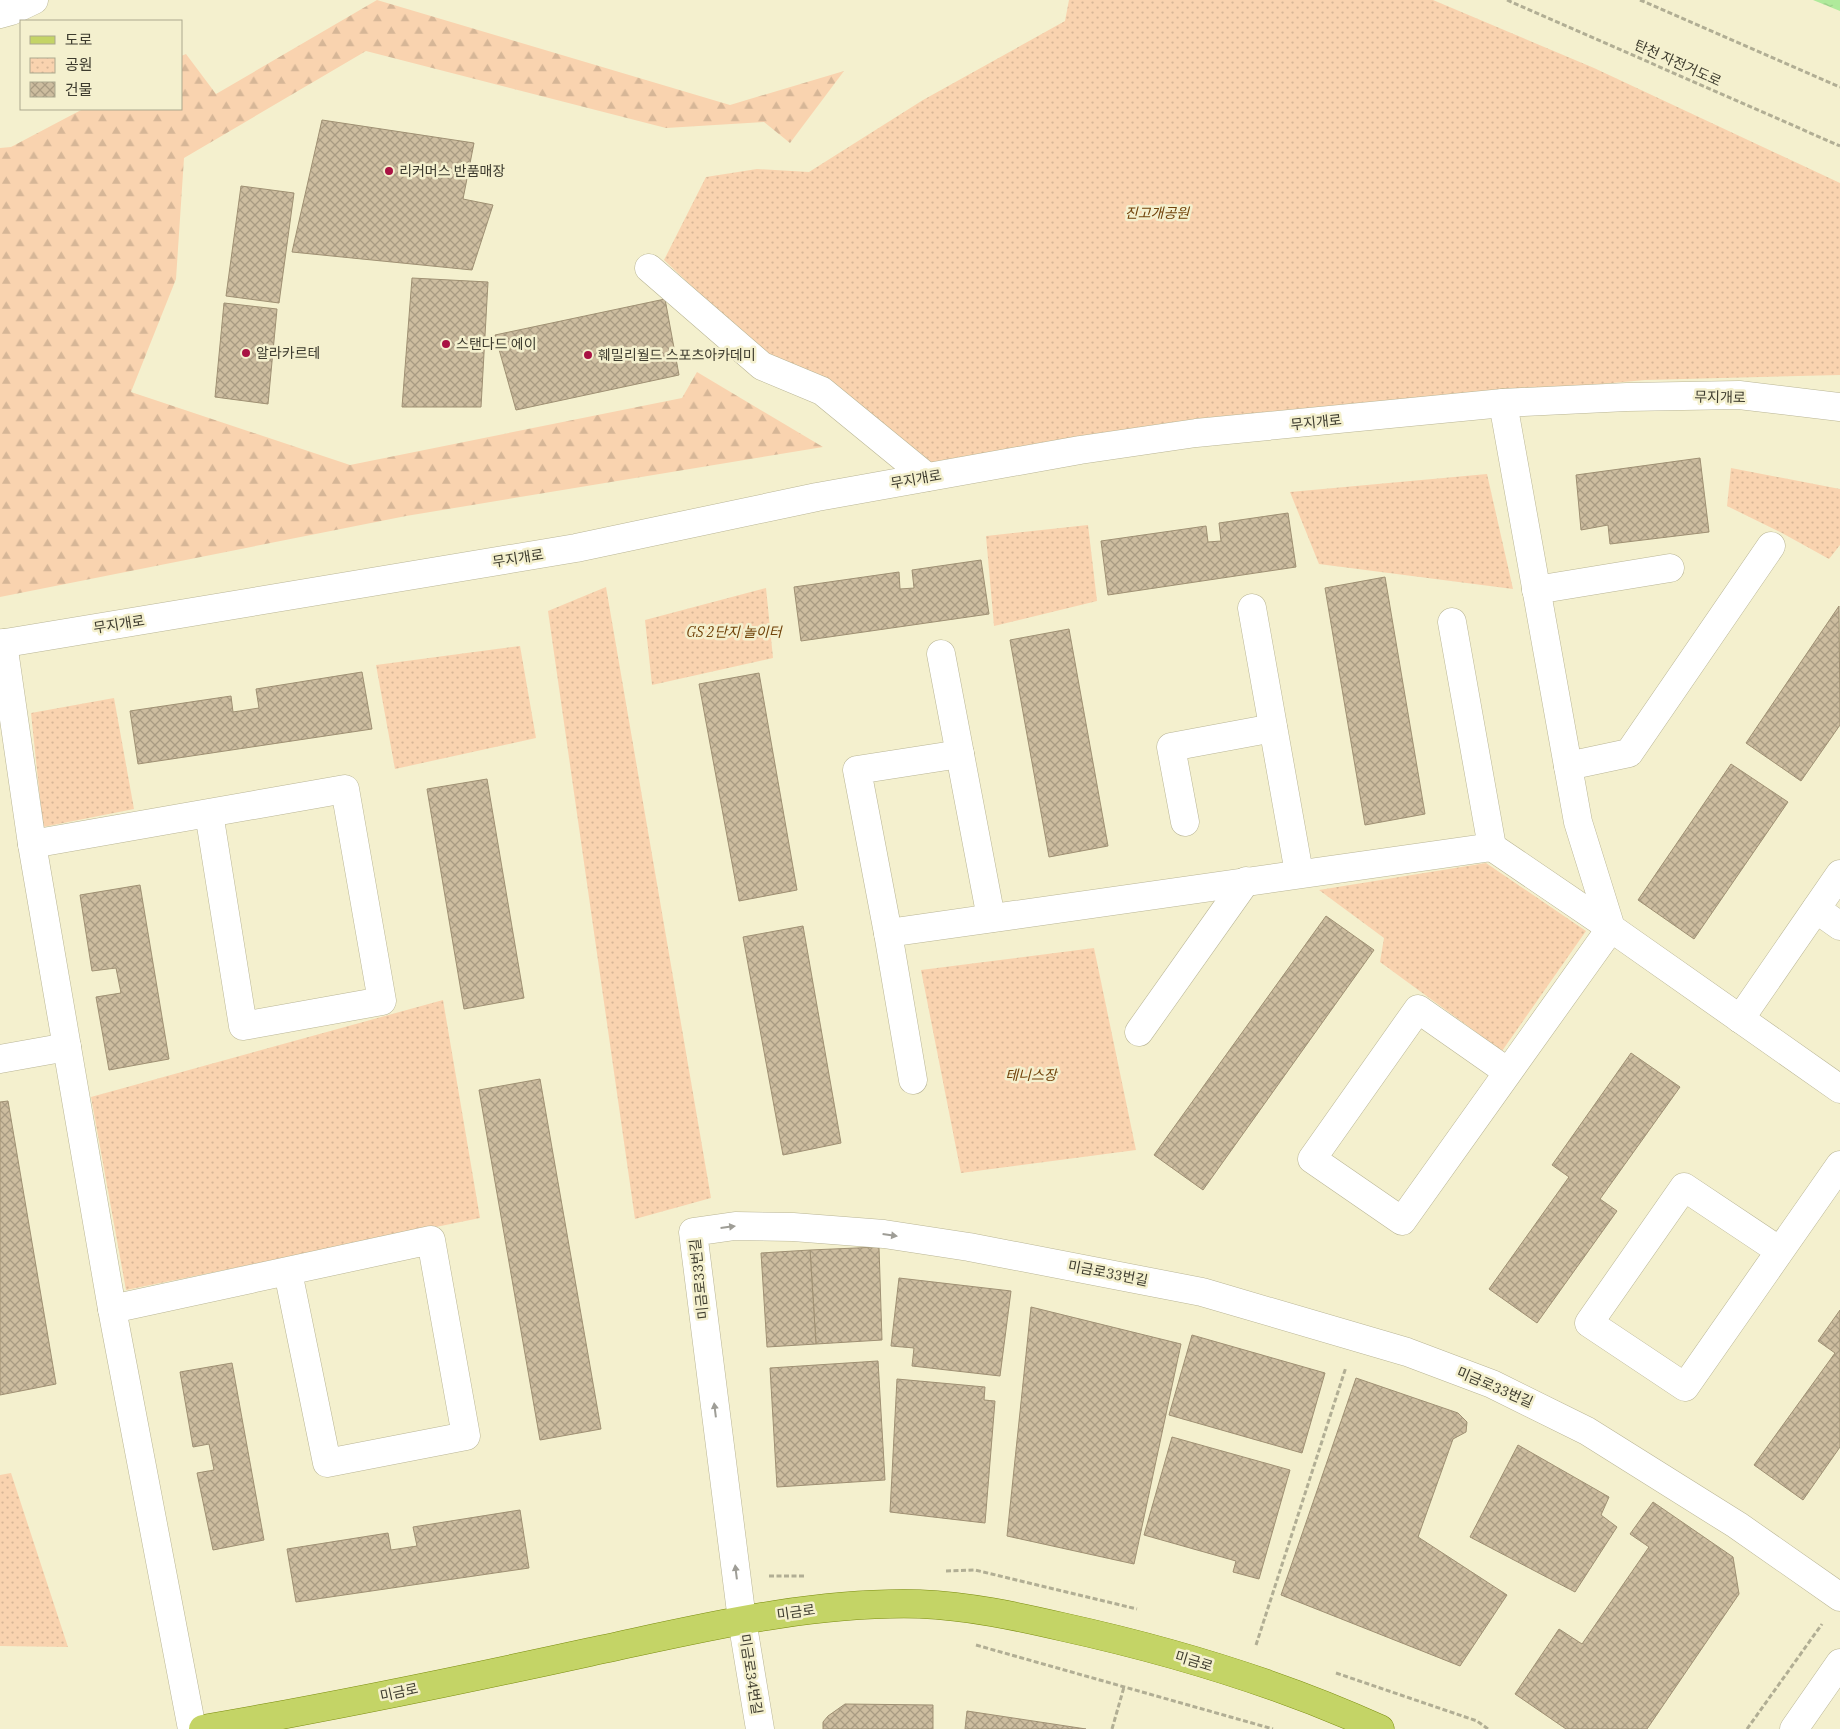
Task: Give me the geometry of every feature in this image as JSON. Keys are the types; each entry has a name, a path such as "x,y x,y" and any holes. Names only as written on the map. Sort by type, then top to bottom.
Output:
{"main road":[{"name":"미금로","path":"203,1729 295,1713 742,1620 843,1606 921,1604 979,1610 1103,1636 1175,1655 1301,1696 1380,1729"}],"street":[{"path":"0,14 12,11 34,0"},
{"path":"649,268 762,366 822,391 927,477"},
{"name":"무지개로","path":"2,643 576,548 817,497 1080,450 1196,433 1503,403 1627,397 1739,396 1840,407"},
{"path":"1503,403 1578,822 1611,928"},
{"path":"1568,766 1629,753 1771,546"},
{"path":"1536,590 1670,568"},
{"path":"1252,608 1299,874"},
{"path":"1452,622 1492,846"},
{"path":"2,643 32,844 112,1309 192,1729"},
{"path":"941,654 991,918"},
{"path":"1185,822 1171,747 1273,728"},
{"path":"913,1080 888,932 857,770 960,754"},
{"path":"32,844 345,789 382,1001 243,1026 209,813"},
{"path":"888,932 1492,846 1840,1089"},
{"path":"1740,1019 1840,874"},
{"path":"1139,1032 1246,881"},
{"path":"1816,909 1840,926"},
{"path":"1508,1072 1418,1009 1312,1159 1402,1221 1611,928"},
{"path":"0,1059 67,1047"},
{"path":"1780,1251 1684,1187 1589,1324 1685,1387 1780,1251 1840,1165"},
{"name":"미금로33번길","path":"742,1620 693,1232 735,1226 793,1227 884,1234 1056,1263 1202,1292 1407,1352 1492,1384 1587,1430 1737,1525 1834,1607"},
{"path":"112,1309 430,1240 466,1436 327,1463 288,1272"},
{"name":"미금로34번길","path":"742,1620 760,1729"},
{"path":"1794,1729 1840,1663"}],"path":[{"name":"탄천 자전거도로","path":"1507,0 1840,146"},
{"path":"1640,0 1840,87"},
{"path":"1247,1642 1256,1645 1348,1362"},
{"path":"768,1567 769,1577 808,1576"},
{"path":"936,1571 975,1570 1140,1610"},
{"path":"1747,1729 1834,1607"},
{"path":"968,1642 1273,1729"},
{"path":"1330,1670 1477,1721 1488,1729"},
{"path":"1112,1729 1124,1686"}],"green space":[{"path":"377,0 730,105 844,71 790,143 764,122 666,128 366,51 184,158 176,279 131,392 350,465 682,398 697,372 823,447 406,516 0,597 0,148 11,147 81,110 182,110 182,56 186,54 216,94"},
{"name":"진고개공원","path":"1069,0 1433,0 1594,68 1840,183 1840,375 1645,380 1213,419 925,465 764,354 664,260 706,177 757,169 809,172 923,100 1065,21"},
{"path":"1731,468 1840,489 1840,545 1829,559 1727,506"},
{"path":"1487,474 1513,589 1319,564 1290,492"},
{"path":"1088,525 1097,601 994,626 986,536"},
{"path":"606,587 711,1198 635,1219 548,611"},
{"name":"GS 2단지 놀이터","path":"766,588 773,658 652,685 645,620"},
{"path":"520,646 536,738 395,769 376,665"},
{"path":"114,698 134,809 43,827 31,713"},
{"path":"1486,863 1586,931 1502,1051 1380,962 1384,938 1319,890"},
{"name":"테니스장","path":"1094,948 1136,1150 961,1173 921,970"},
{"path":"443,1000 480,1218 126,1290 91,1097"},
{"path":"11,1473 68,1647 0,1646 0,1475"}],"water":[{"path":"1813,0 1840,0 1840,11"}],"building":[{"name":"리커머스 반품매장","path":"322,120 474,143 463,199 493,205 472,270 292,252"},
{"path":"241,186 294,193 279,303 226,296"},
{"name":"스탠다드 에이","path":"412,278 488,282 481,407 402,407"},
{"name":"훼밀리월드 스포츠아카데미","path":"665,299 679,375 516,410 495,335"},
{"name":"알라카르테","path":"224,303 277,309 268,404 215,397"},
{"path":"1700,458 1709,532 1610,544 1608,525 1581,530 1576,475"},
{"path":"1288,513 1296,567 1108,595 1101,541 1206,526 1208,542 1221,541 1219,523"},
{"path":"981,560 989,614 801,641 794,587 899,572 900,589 914,588 912,570"},
{"path":"1385,577 1425,814 1365,825 1325,588"},
{"path":"1839,606 1840,725 1801,781 1746,743"},
{"path":"1069,629 1108,846 1049,857 1010,640"},
{"path":"362,672 372,729 138,764 130,711 231,696 233,712 259,708 256,689"},
{"path":"759,673 797,890 739,901 699,684"},
{"path":"1731,764 1788,802 1694,939 1638,900"},
{"path":"487,779 524,998 464,1009 427,789"},
{"path":"140,885 169,1059 109,1070 96,997 121,993 116,968 92,971 80,895"},
{"path":"1326,916 1374,950 1203,1190 1154,1155"},
{"path":"803,926 841,1143 783,1155 743,937"},
{"path":"1631,1053 1680,1087 1600,1199 1617,1211 1537,1323 1489,1289 1569,1177 1552,1165"},
{"path":"540,1079 601,1429 540,1440 479,1090"},
{"path":"8,1101 56,1384 0,1395 0,1102"},
{"path":"879,1247 882,1340 816,1344 810,1250"},
{"path":"810,1250 816,1344 767,1347 761,1253"},
{"path":"899,1278 1011,1291 1000,1376 912,1366 914,1348 891,1346"},
{"path":"1031,1307 1181,1344 1134,1564 1007,1536"},
{"path":"1840,1310 1840,1447 1803,1500 1754,1465 1835,1353 1818,1341"},
{"path":"1192,1335 1325,1373 1302,1453 1169,1415"},
{"path":"878,1361 885,1480 777,1487 770,1368"},
{"path":"232,1363 264,1540 213,1550 197,1473 214,1470 209,1444 193,1447 180,1372"},
{"path":"1356,1378 1458,1413 1467,1422 1466,1432 1453,1439 1418,1537 1507,1595 1460,1666 1281,1595"},
{"path":"897,1379 985,1387 984,1400 995,1401 985,1523 890,1512"},
{"path":"1172,1437 1290,1470 1259,1579 1233,1572 1236,1561 1144,1535"},
{"path":"1518,1445 1609,1497 1601,1515 1617,1527 1575,1592 1470,1537"},
{"path":"1653,1502 1733,1557 1739,1594 1647,1729 1566,1729 1515,1694 1559,1629 1582,1644 1649,1547 1630,1534"},
{"path":"520,1510 529,1568 296,1602 287,1549 388,1533 391,1550 417,1546 413,1527"},
{"path":"845,1704 933,1705 933,1729 823,1729 823,1722 828,1716"},
{"path":"967,1711 1086,1729 965,1729"}],"place":[{"name":"리커머스 반품매장","path":"389,171"},
{"name":"스탠다드 에이","path":"446,344"},
{"name":"알라카르테","path":"246,353"},
{"name":"훼밀리월드 스포츠아카데미","path":"588,355"}]}
